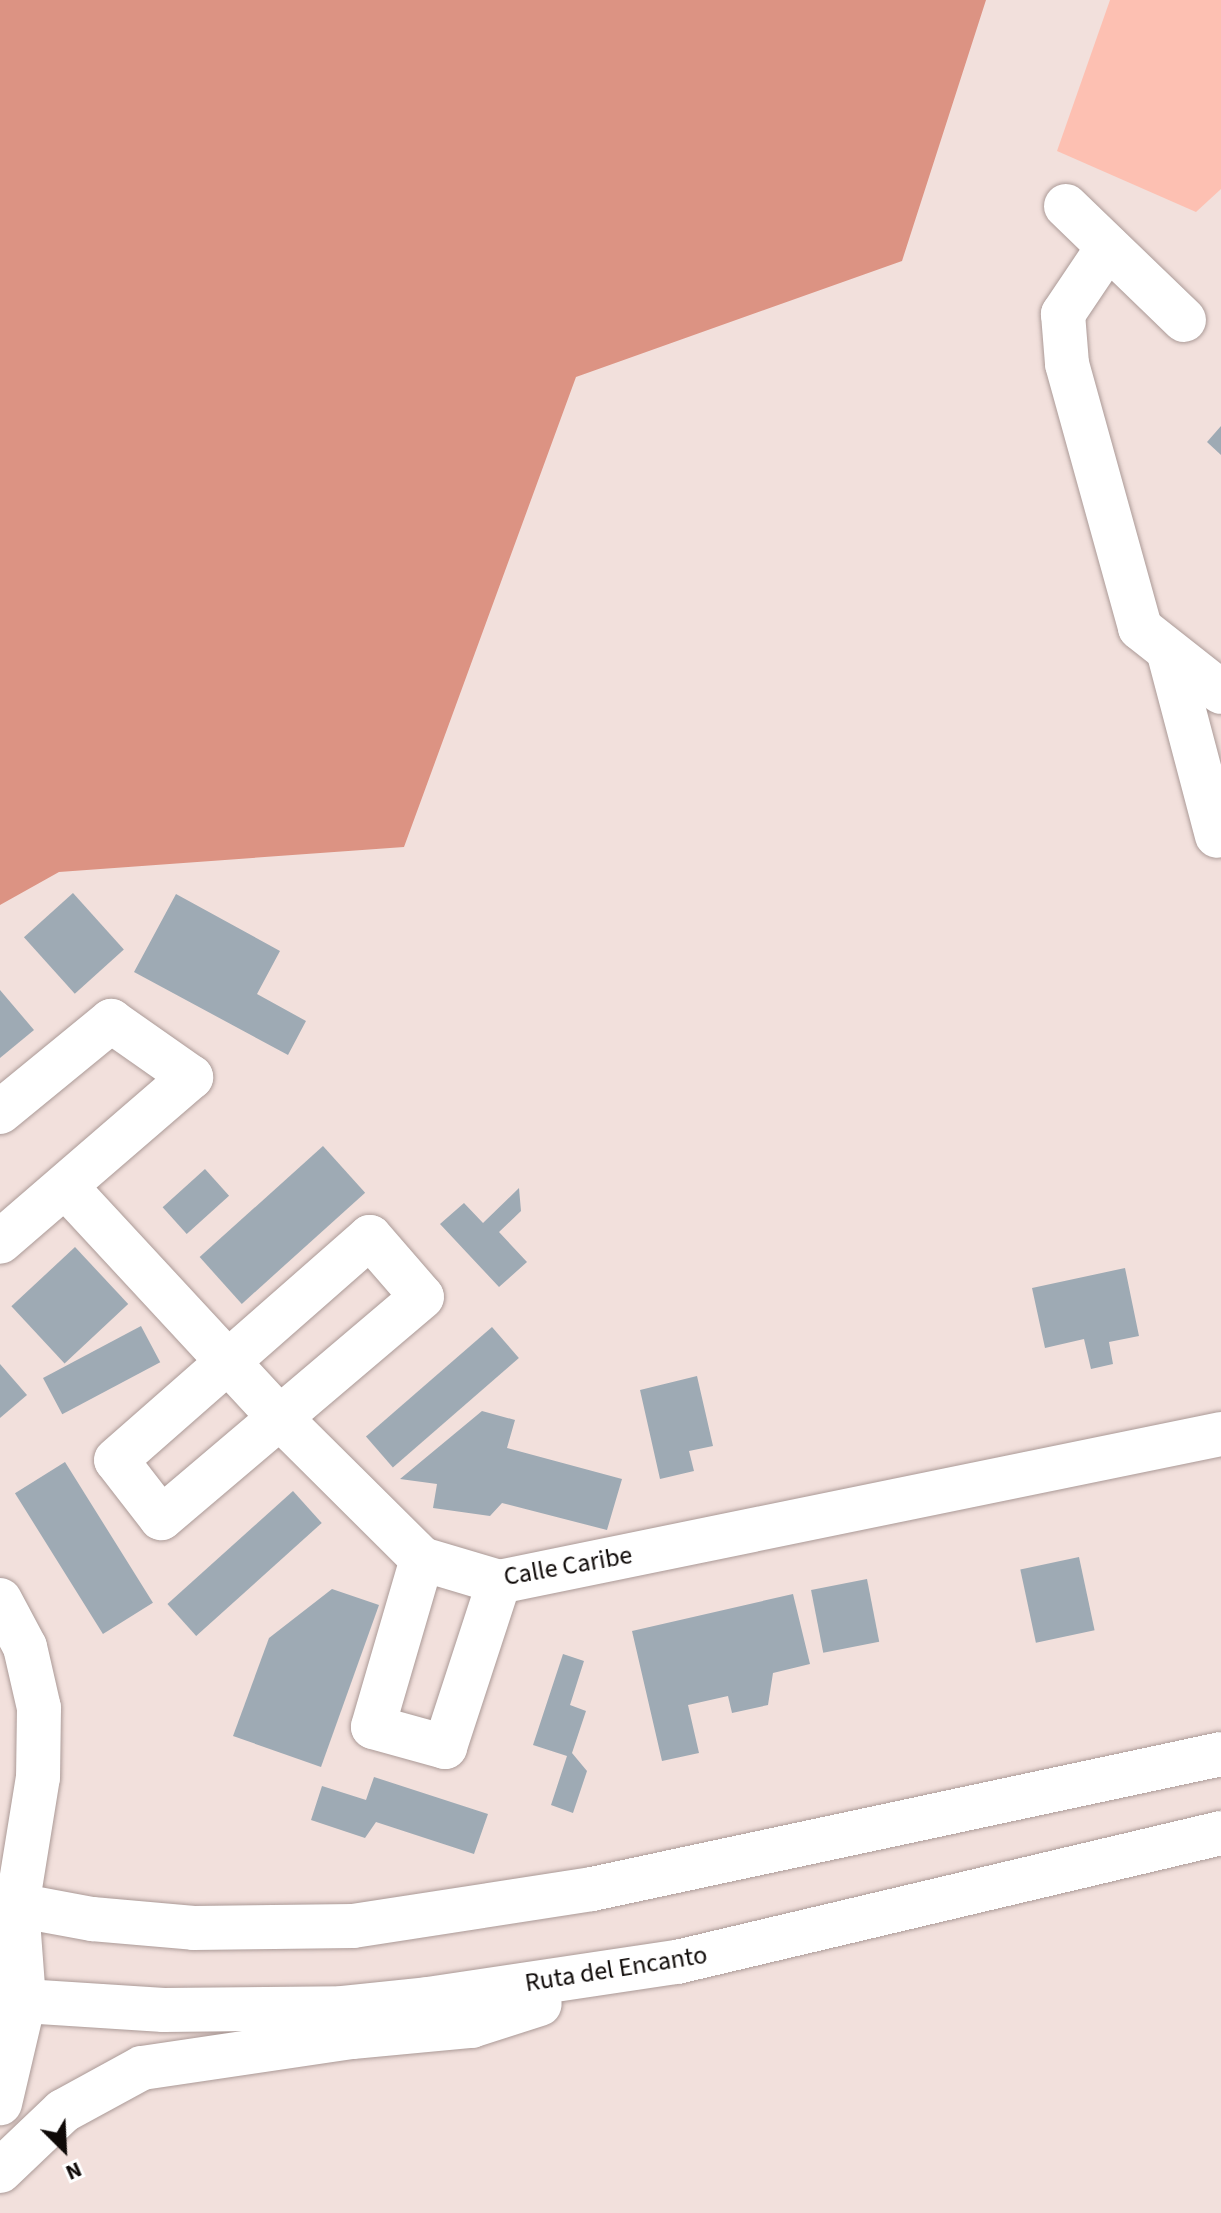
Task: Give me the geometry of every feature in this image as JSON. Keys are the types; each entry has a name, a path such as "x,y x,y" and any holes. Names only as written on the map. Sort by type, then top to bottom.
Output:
{"street":[{"path":"1066,206 1184,320"},
{"path":"1108,247 1063,314 1067,364 1140,628 1169,654 1221,692"},
{"path":"1169,654 1217,836"},
{"path":"0,1112 111,1021 191,1077 0,1242"},
{"name":"Calle Caribe","path":"66,1187 279,1417 422,1559 499,1582 1221,1434"},
{"path":"370,1237 422,1297 279,1417 161,1518 116,1460 370,1237"},
{"path":"422,1559 373,1727 445,1747 499,1582"},
{"path":"0,1600 25,1647 39,1708 38,1777 0,1951"},
{"path":"9,1904 194,1928 353,1926 592,1889 1221,1754"},
{"name":"Ruta del Encanto","path":"12,1997 164,2010 343,2008 664,1964 1221,1833"},
{"path":"0,2103 12,1997 9,1904"},
{"path":"0,2171 63,2111 142,2068 352,2037 471,2026 664,1964"}],"shaded area":[{"path":"0,0 986,0 902,261 576,377 404,847 59,872 0,905"},
{"path":"1110,0 1221,0 1221,189 1196,212 1057,151"}],"building":[{"path":"1221,426 1221,455 1207,442"},
{"path":"73,893 124,949 75,994 24,937"},
{"path":"176,894 280,951 257,994 306,1021 288,1055 134,972"},
{"path":"0,990 34,1030 0,1058"},
{"path":"323,1146 365,1193 242,1304 200,1257"},
{"path":"205,1169 229,1196 187,1234 163,1207"},
{"path":"519,1188 521,1211 499,1232 527,1262 499,1287 440,1224 464,1203 483,1223"},
{"path":"75,1247 128,1304 65,1363 11,1306"},
{"path":"1125,1268 1139,1336 1109,1342 1113,1364 1091,1369 1084,1339 1045,1348 1032,1288"},
{"path":"141,1326 160,1362 62,1414 43,1378"},
{"path":"492,1327 519,1358 393,1468 366,1437"},
{"path":"0,1364 27,1395 0,1418"},
{"path":"697,1376 713,1446 689,1451 694,1471 660,1479 640,1390"},
{"path":"482,1411 515,1420 507,1448 622,1479 607,1530 502,1503 490,1516 433,1508 437,1484 400,1479"},
{"path":"65,1462 153,1603 103,1634 15,1493"},
{"path":"293,1491 322,1523 196,1636 167,1604"},
{"path":"1079,1557 1095,1630 1036,1643 1020,1569"},
{"path":"867,1579 879,1642 823,1653 811,1590"},
{"path":"332,1589 379,1605 321,1767 233,1736 269,1638"},
{"path":"793,1594 810,1664 773,1673 768,1705 732,1713 728,1696 688,1705 699,1753 662,1761 632,1631"},
{"path":"563,1654 584,1661 570,1705 586,1711 572,1753 587,1771 573,1813 551,1805 567,1756 533,1745"},
{"path":"374,1777 488,1814 474,1854 376,1822 365,1838 311,1820 322,1786 366,1800"}]}
